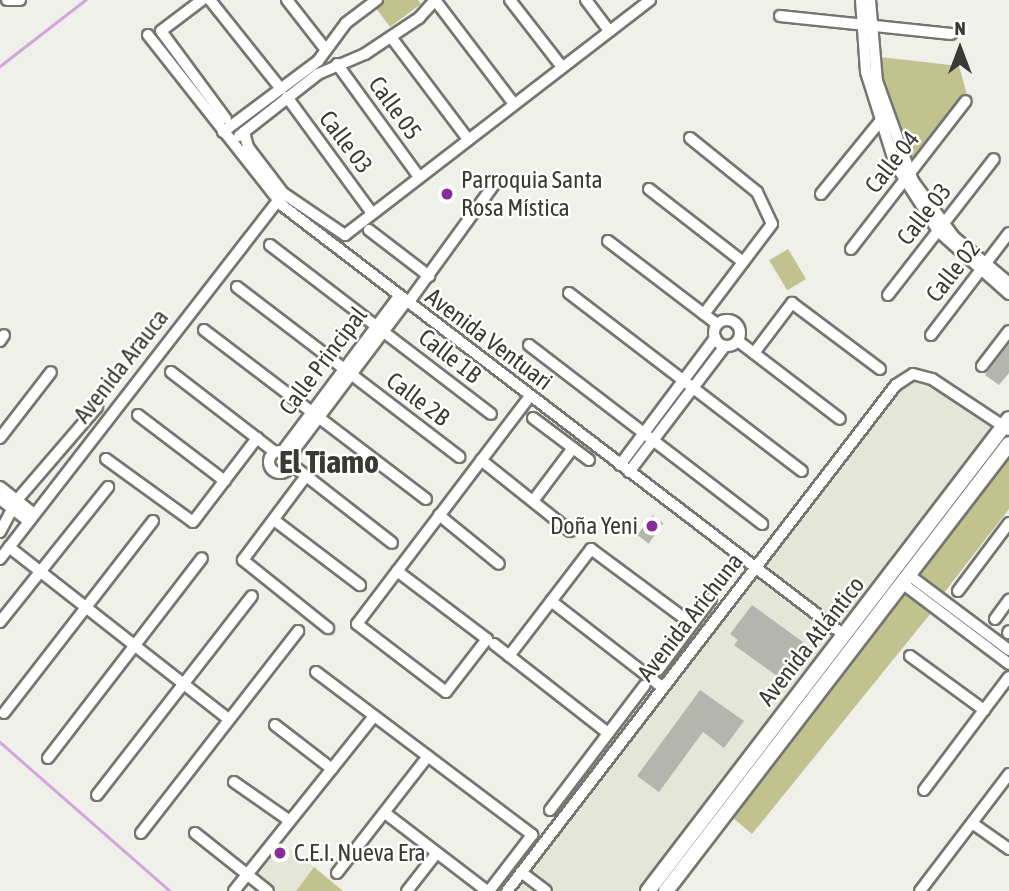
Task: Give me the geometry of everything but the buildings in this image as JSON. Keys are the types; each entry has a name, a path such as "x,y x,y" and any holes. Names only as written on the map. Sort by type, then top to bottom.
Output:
{"main road":[{"name":"Avenida Atlántico","path":"648,891 1007,425"},
{"name":"Avenida Atlántico","path":"666,891 1009,444"}],"street":[{"path":"7,0 20,0"},
{"path":"202,0 161,31 226,118"},
{"path":"210,0 284,93"},
{"path":"287,0 326,50"},
{"path":"315,70 326,50 363,4 377,0"},
{"path":"223,132 315,70 337,64 391,37 435,0 514,104"},
{"path":"510,0 562,67"},
{"path":"586,0 609,31"},
{"path":"244,132 248,147 284,193 342,234 650,0"},
{"path":"862,0 882,119 906,176 941,228 1009,294"},
{"path":"866,25 870,0"},
{"path":"780,16 951,34"},
{"name":"Avenida Ventuari","path":"148,35 278,201 844,635"},
{"path":"391,37 468,139"},
{"name":"Calle 05","path":"337,64 419,177"},
{"path":"231,142 284,93"},
{"name":"Calle 03","path":"284,93 372,212"},
{"name":"Calle 04","path":"851,249 966,101"},
{"path":"821,194 882,119"},
{"path":"690,138 757,192 772,223 704,314"},
{"name":"Calle 03","path":"888,295 994,159"},
{"name":"Calle Principal","path":"284,456 380,328 429,276 496,182"},
{"path":"649,189 743,262"},
{"name":"Avenida Arauca","path":"0,559 278,201"},
{"path":"369,230 429,276"},
{"name":"Calle 02","path":"931,335 1009,233"},
{"path":"608,241 717,324 737,325 738,341 840,419"},
{"name":"Calle 1B","path":"270,245 491,414"},
{"path":"982,268 1009,283"},
{"name":"Calle 2B","path":"237,288 458,457"},
{"path":"569,293 802,471"},
{"path":"754,354 792,303 880,369"},
{"path":"620,465 715,338 717,324"},
{"path":"204,330 426,499"},
{"path":"982,366 1009,331"},
{"path":"715,338 725,346"},
{"path":"629,472 725,346 738,341"},
{"path":"529,345 762,524"},
{"path":"0,438 51,372"},
{"path":"171,372 284,456 392,543"},
{"name":"Avenida Arichuna","path":"506,891 888,392 913,374 940,383 1007,425"},
{"path":"397,571 487,639 446,692 357,624 439,515 530,396"},
{"path":"0,532 14,504 97,407"},
{"path":"138,415 225,481"},
{"path":"533,418 589,460"},
{"path":"106,459 193,522 257,438"},
{"path":"533,501 573,448"},
{"path":"481,460 570,531"},
{"path":"306,476 243,561 328,628"},
{"path":"0,487 14,504 31,517"},
{"path":"0,622 108,487"},
{"path":"0,499 14,504"},
{"path":"439,515 499,564"},
{"path":"4,713 153,520"},
{"path":"274,520 360,585"},
{"path":"958,591 1009,523"},
{"path":"9,547 228,719"},
{"path":"509,656 591,549 692,624"},
{"path":"48,758 202,558"},
{"path":"906,579 1009,650"},
{"path":"906,579 1009,664"},
{"path":"97,795 252,596"},
{"path":"658,670 711,598"},
{"path":"995,619 1009,600"},
{"path":"551,601 663,687"},
{"path":"141,833 298,631"},
{"path":"494,644 608,733"},
{"path":"910,656 984,710"},
{"path":"316,672 532,835 488,891 384,813"},
{"path":"924,790 1009,677"},
{"path":"550,810 643,686"},
{"path":"234,891 374,716"},
{"path":"275,725 331,769"},
{"path":"337,873 428,756"},
{"path":"920,891 1009,774"},
{"path":"234,782 290,821"},
{"path":"972,823 1009,849"},
{"path":"195,833 268,891"},
{"path":"407,891 436,854"},
{"path":"521,872 546,891"}],"shaded area":[{"path":"918,374 1004,426 648,891 507,891 888,392"},
{"name":"C.E.I. Nueva Era","path":"276,838 314,867 296,891 268,891 247,875"}],"green space":[{"path":"384,0 418,0 421,4 390,27 375,7"},
{"path":"872,56 959,66 968,98 909,173"},
{"path":"788,249 806,279 787,290 769,260"},
{"path":"1009,444 1009,509 940,598 1009,650 1009,664 935,608 752,834 727,813"},
{"path":"314,867 343,891 296,891"}],"waterway":[{"path":"0,66 85,0"},
{"path":"0,742 170,891"}],"place":[{"name":"Parroquia Santa Rosa Mística","path":"447,194"},
{"name":"Doña Yeni","path":"652,526"},
{"name":"C.E.I. Nueva Era","path":"280,853"}],"district":[{"name":"El Tiamo","path":"329,462"}]}
